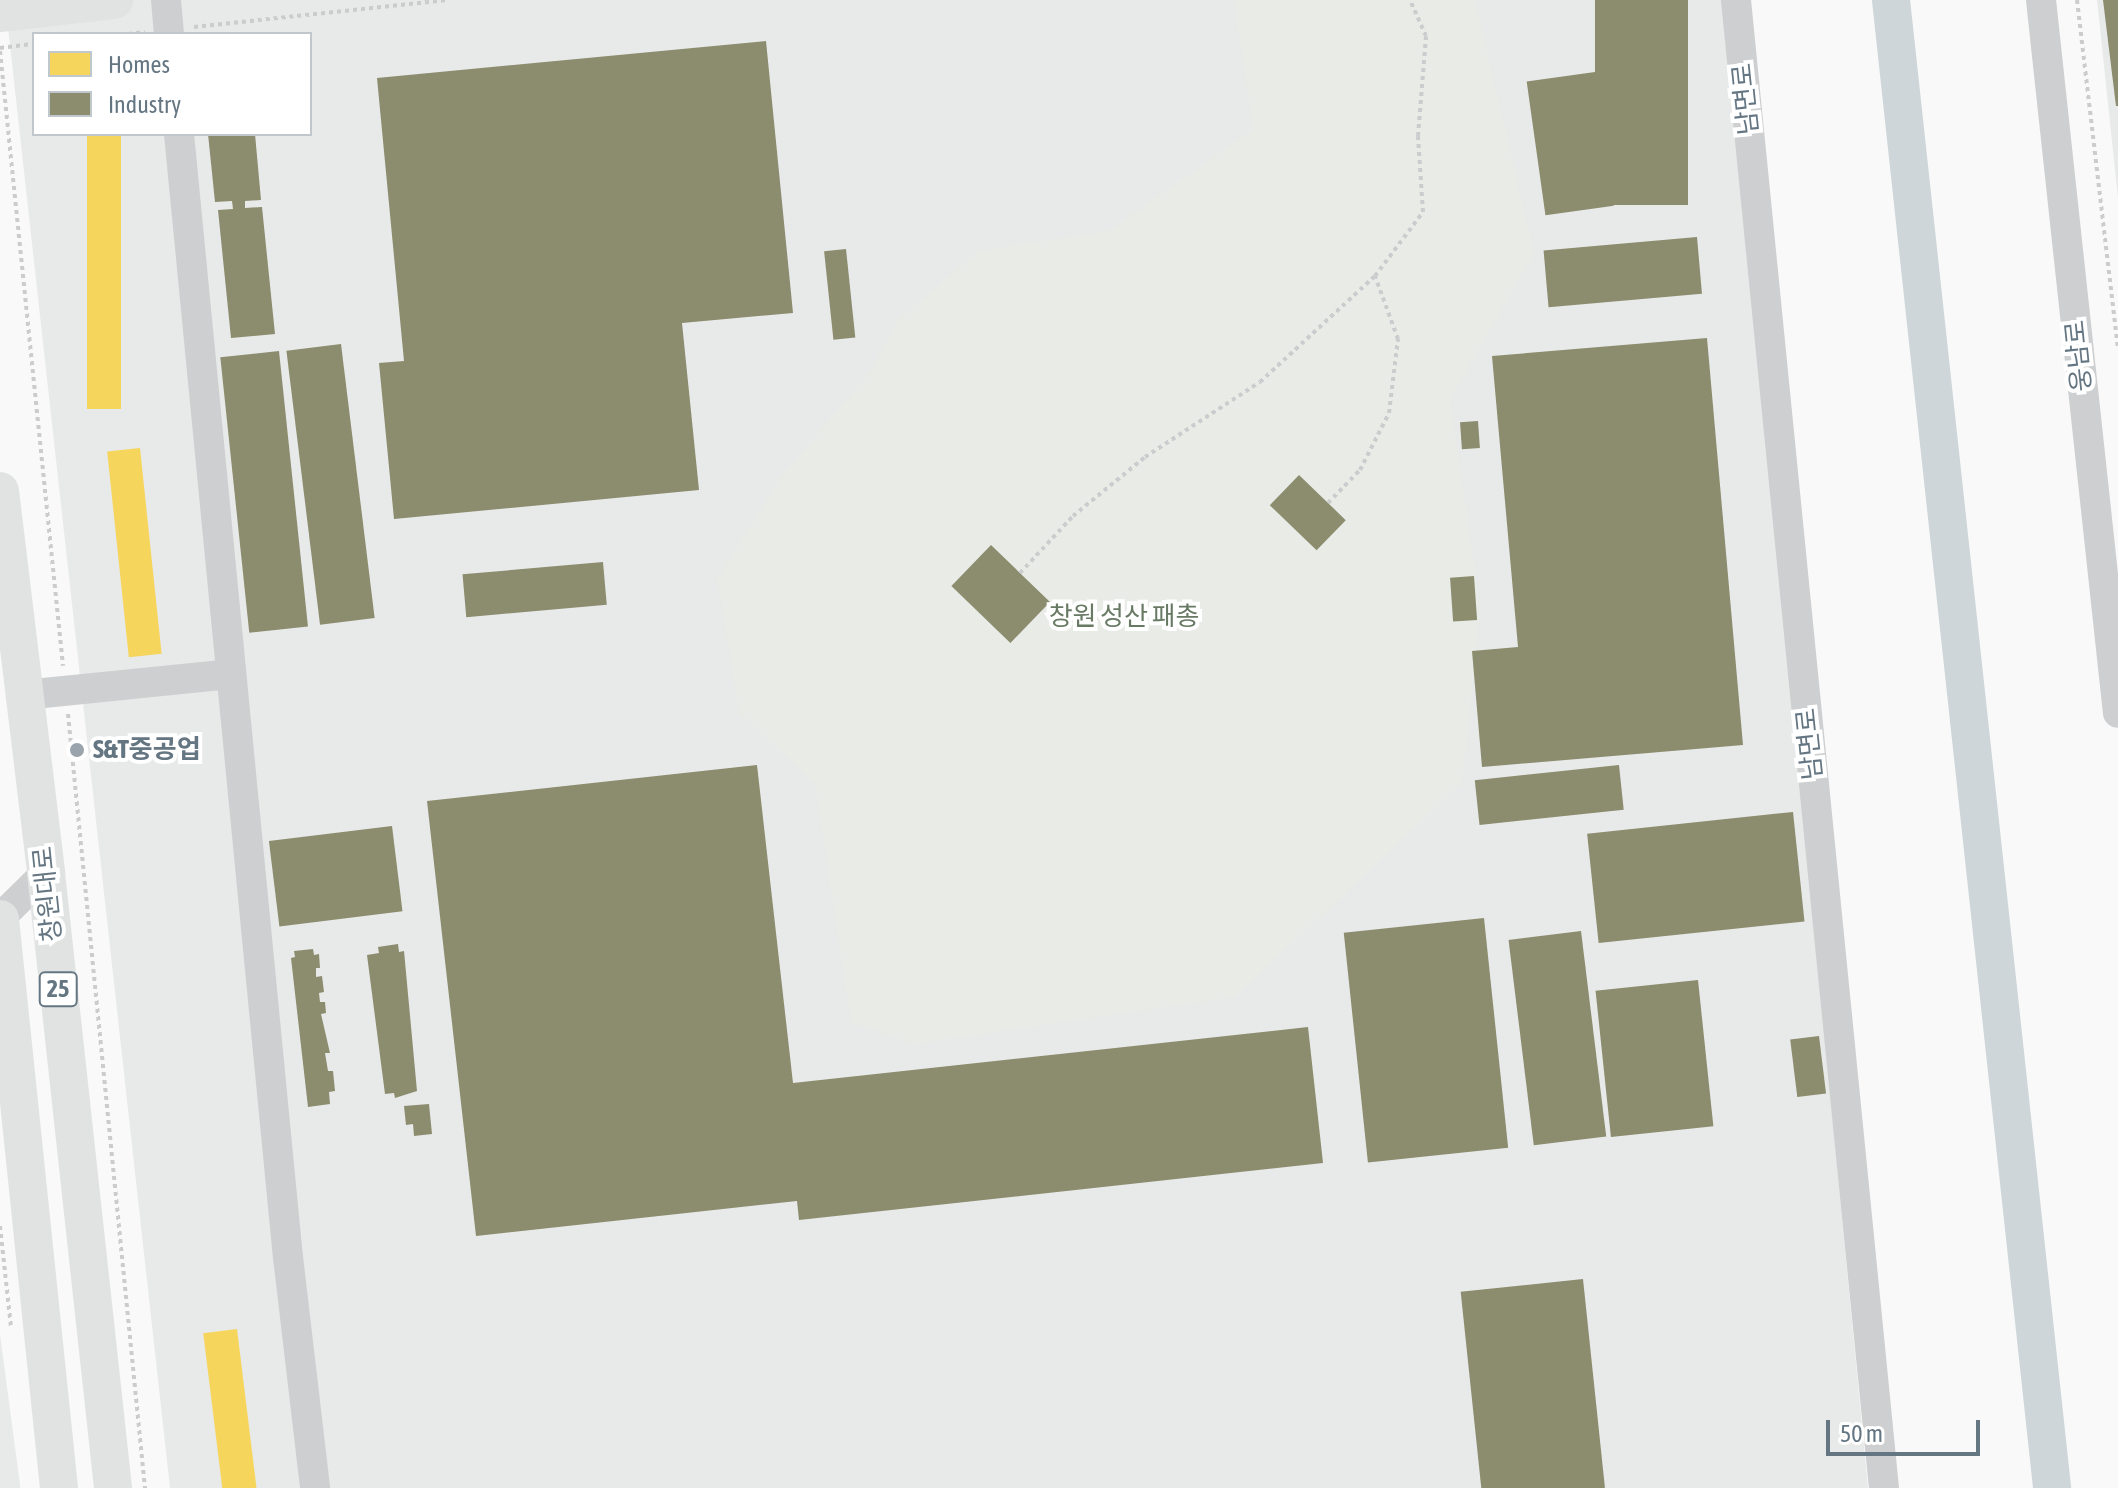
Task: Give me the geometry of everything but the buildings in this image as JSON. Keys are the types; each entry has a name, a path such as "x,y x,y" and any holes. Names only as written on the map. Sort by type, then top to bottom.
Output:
{"main road":[{"path":"0,13 114,0"},
{"name":"창원대로","path":"0,491 46,873 113,1488"},
{"name":"창원대로","path":"0,918 59,1488"}],"street":[{"name":"남면로","path":"1736,0 1884,1488"},
{"name":"웅남로","path":"2041,0 2118,713"},
{"path":"179,136 230,674 315,1488"},
{"path":"24,695 230,674"},
{"path":"0,918 46,873"}],"path":[{"path":"134,32 168,21 448,0"},
{"path":"1020,573 1073,516 1145,457 1260,382 1375,276 1423,212 1418,136 1426,36 1410,0"},
{"path":"2077,0 2118,349"},
{"path":"32,44 0,49 145,1488"},
{"path":"1328,503 1360,470 1389,413 1398,339 1375,276"}],"shaded area":[{"path":"5,0 1725,0 1868,1488 170,1488"},
{"path":"2097,0 2118,0 2118,198"},
{"path":"0,1334 20,1485 20,1488 0,1488"}],"green space":[{"name":"창원 성산 패총","path":"1234,0 1475,0 1534,253 1450,400 1481,609 1462,783 1235,997 914,1044 851,1022 815,784 739,712 717,579 782,476 870,372 898,320 979,251 1109,231 1253,129"}],"waterway":[{"path":"1891,0 2052,1488"}],"place":[{"name":"S&T중공업","path":"77,750"}]}
